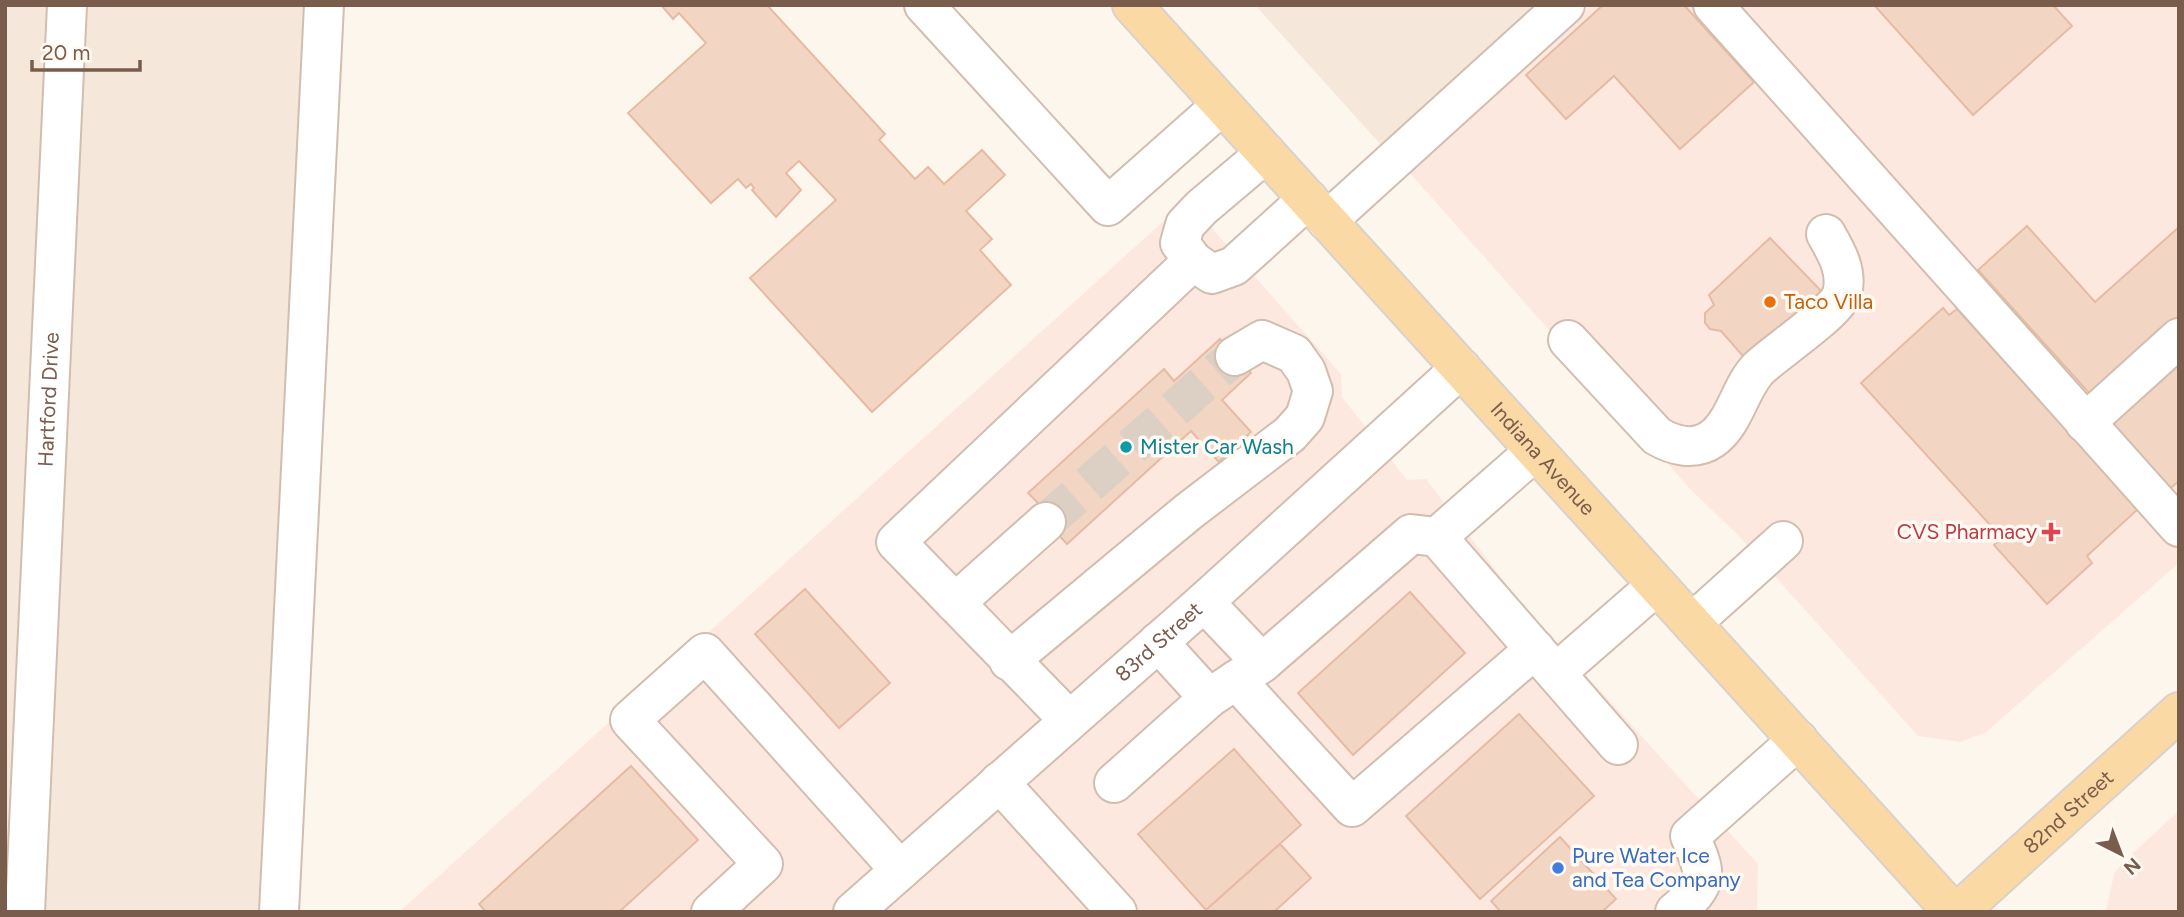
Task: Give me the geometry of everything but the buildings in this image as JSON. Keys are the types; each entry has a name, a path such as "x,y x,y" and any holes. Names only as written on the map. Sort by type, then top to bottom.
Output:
{"main road":[{"name":"Indiana Avenue","path":"1132,5 1956,912"},
{"name":"82nd Street","path":"1956,912 2179,712"}],"street":[{"name":"Hartford Drive","path":"25,912 18,792 67,5"},
{"path":"279,912 324,5"},
{"path":"924,5 1108,206 1222,105"},
{"path":"1266,153 1185,225 1180,243 1193,261 1212,274 1234,266 1318,210 1565,5"},
{"path":"1713,5 2179,527"},
{"path":"1714,438 1731,414 1744,387 1758,369 1822,317 1841,297 1843,270 1826,234"},
{"path":"1069,720 896,542 1193,261"},
{"path":"2085,423 2179,338"},
{"path":"1010,661 1188,512 1290,434 1305,417 1313,391 1306,370 1294,354 1262,340 1236,356"},
{"path":"1569,340 1657,436 1672,444 1695,446 1714,438 1758,407"},
{"name":"83rd Street","path":"853,912 1204,602 1461,368"},
{"path":"1437,537 1535,451"},
{"path":"955,603 1046,522"},
{"path":"1114,783 1410,534 1437,537 1618,745"},
{"path":"1692,623 1783,541"},
{"path":"1204,602 1236,680 1352,807 1545,661 1657,585"},
{"path":"1158,642 1236,680"},
{"path":"711,912 763,864 630,720 705,653 900,870"},
{"path":"1675,912 1697,894 1703,884 1704,872 1690,836 1798,740"},
{"path":"999,782 1117,912"}],"shaded area":[{"path":"5,5 309,5 263,912 5,912"},
{"path":"1255,5 1540,5 1382,146"},
{"path":"1592,5 2179,5 2179,563 1985,733 1960,742 1918,736 1738,535 1691,490 1408,171"},
{"path":"1187,200 1341,374 1342,397 1407,480 1426,479 1523,606 1758,864 1757,912 399,912"},
{"path":"2179,811 2179,912 2106,912 2114,874 2123,862"}],"tunnel":[{"path":"1046,522 1235,356"}],"place":[{"name":"Taco Villa","path":"1770,302"},
{"name":"Mister Car Wash","path":"1126,447"},
{"name":"CVS Pharmacy","path":"2051,532"},
{"name":"Pure Water Ice and Tea Company","path":"1558,868"}]}
